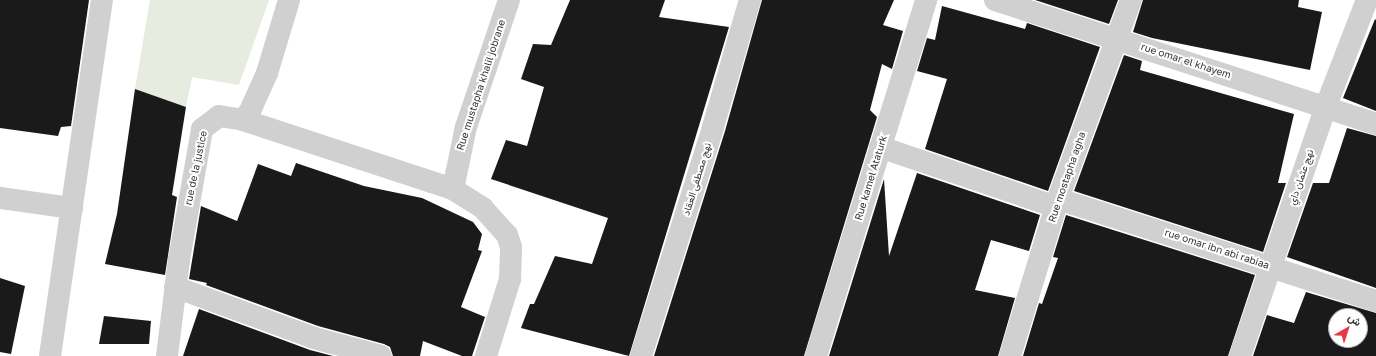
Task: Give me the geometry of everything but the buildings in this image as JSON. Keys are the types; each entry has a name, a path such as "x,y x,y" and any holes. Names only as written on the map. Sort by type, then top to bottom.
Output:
{"street":[{"path":"50,356 102,0"},
{"path":"243,120 267,73 289,0"},
{"name":"Rue mustapha khalil jobrane","path":"453,188 466,127 509,0"},
{"name":"نهج مصطفى العقاد","path":"641,356 711,135 750,0"},
{"name":"Rue kamel Ataturk","path":"816,356 926,0"},
{"name":"rue omar el khayem","path":"995,0 1326,106 1376,124"},
{"name":"Rue mostapha agha","path":"1010,356 1057,203 1132,0"},
{"name":"نهج عثمان داي","path":"1240,356 1326,106 1366,0"},
{"name":"rue de la justice","path":"167,356 175,287 202,129 219,116 243,120 453,188"},
{"name":"rue omar ibn abi rabiaa","path":"880,147 1057,203 1270,266 1376,301"},
{"path":"453,188 483,208 507,235 511,247 510,279 486,356"},
{"path":"0,198 72,208"},
{"path":"175,287 314,338 381,356"}],"shaded area":[{"path":"150,0 269,0 239,85 192,77 186,107 135,89"}]}
